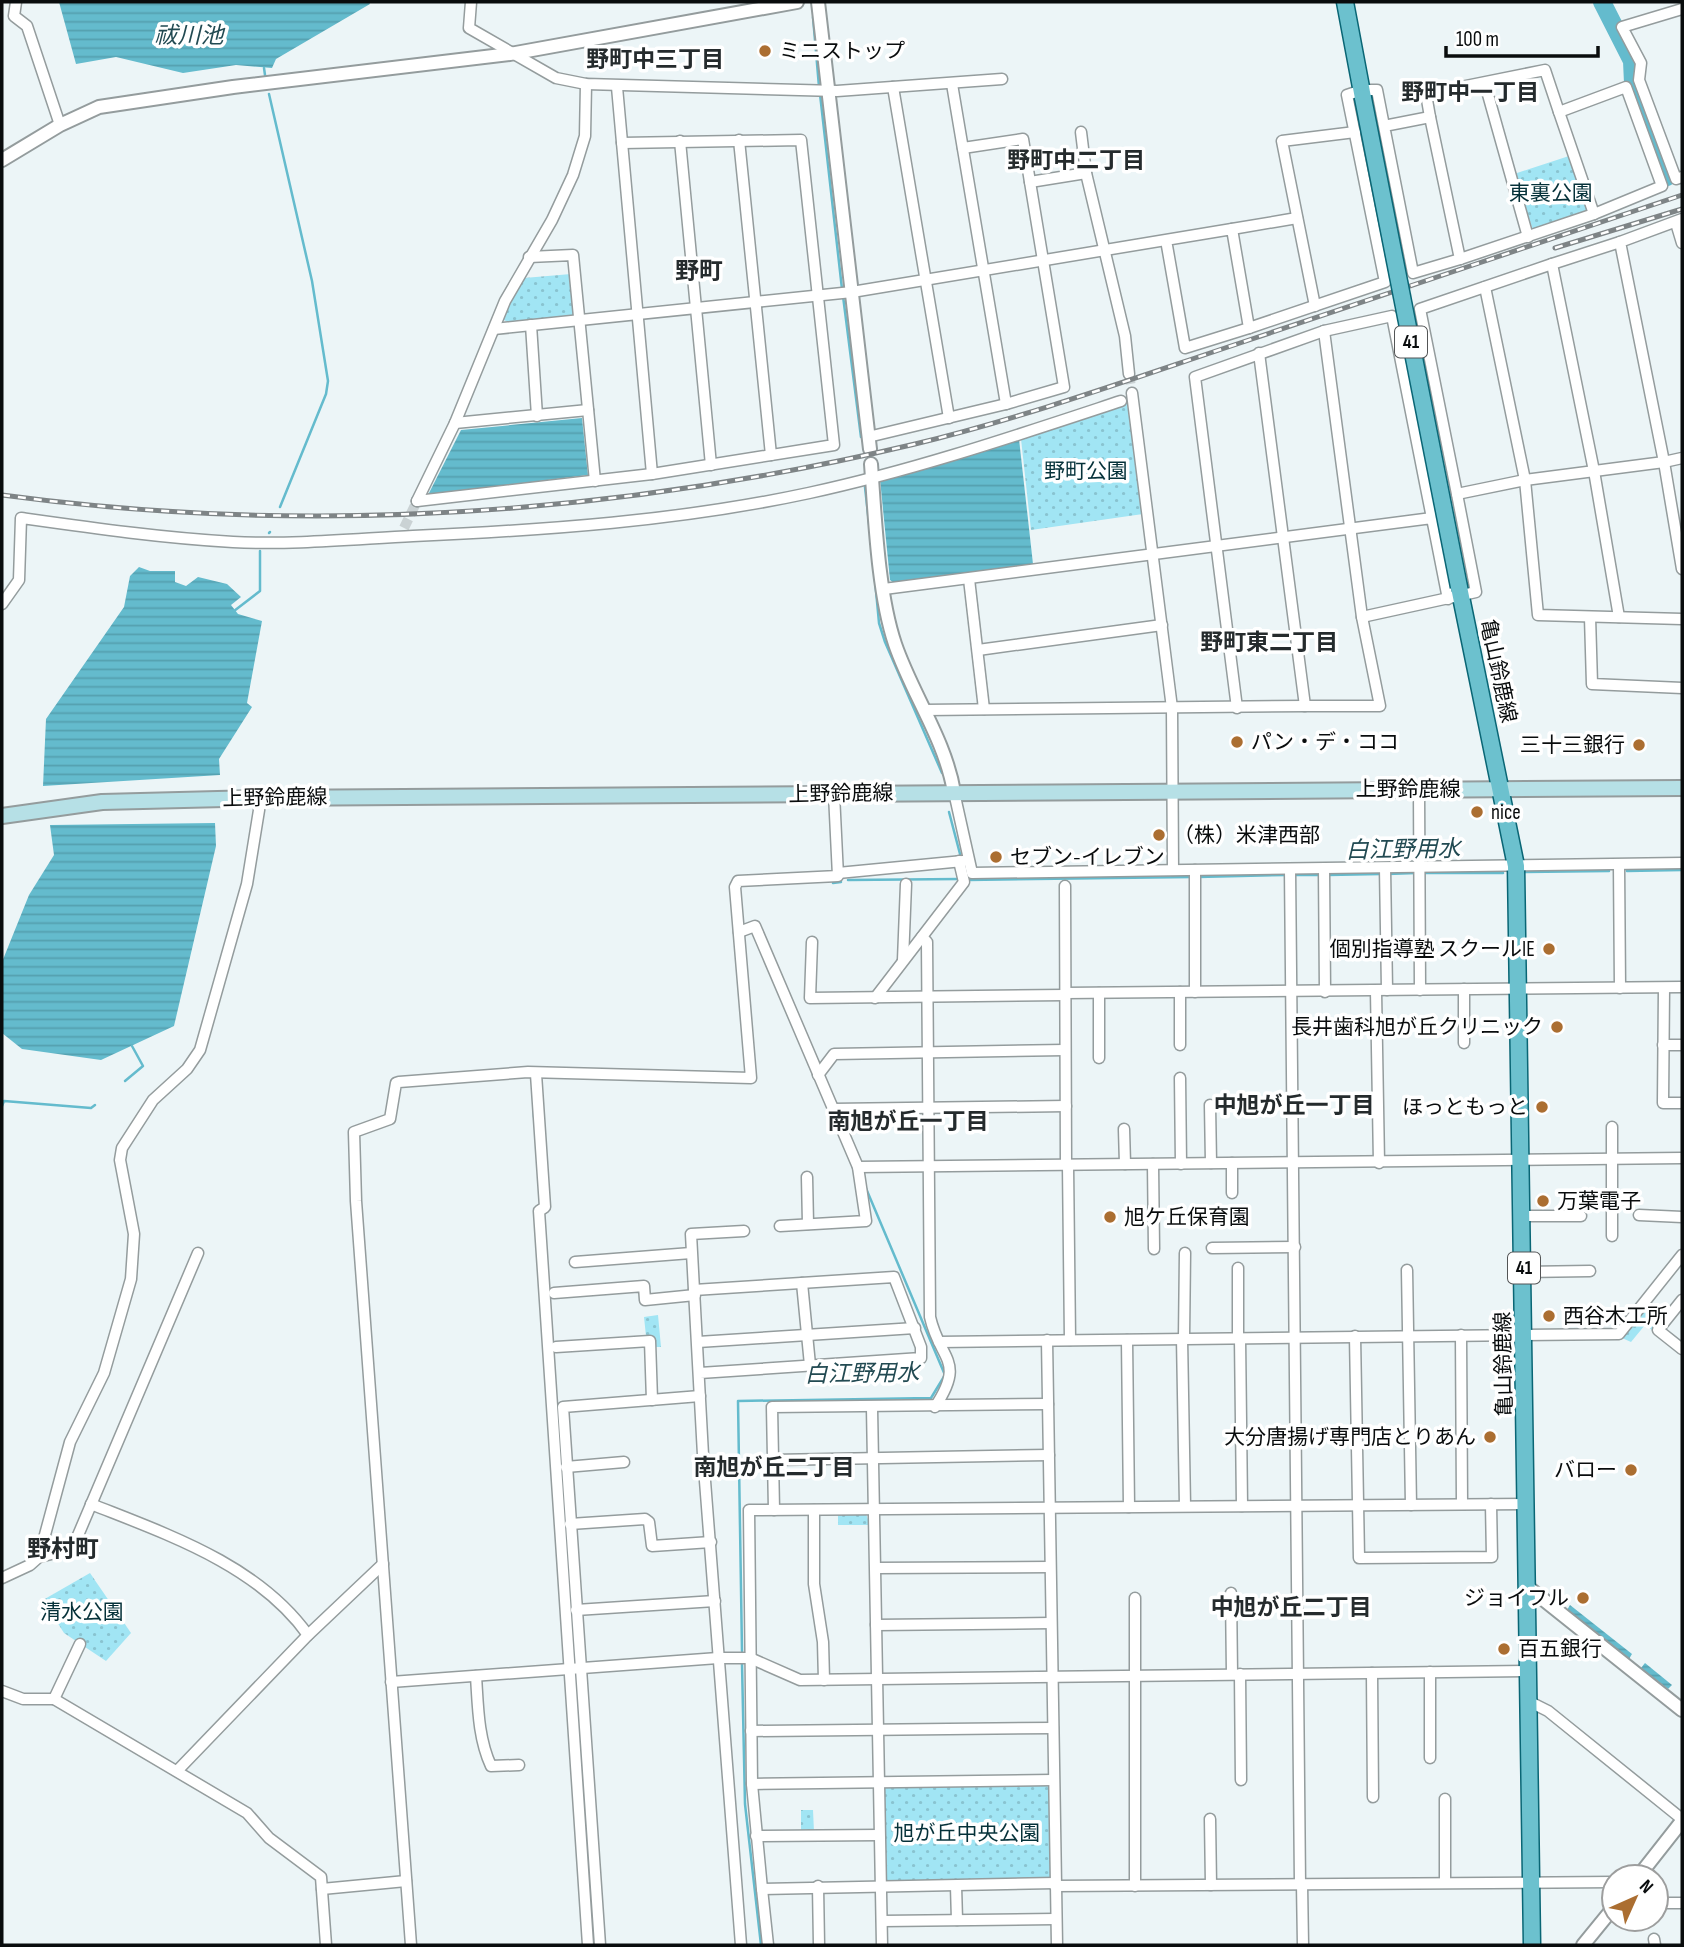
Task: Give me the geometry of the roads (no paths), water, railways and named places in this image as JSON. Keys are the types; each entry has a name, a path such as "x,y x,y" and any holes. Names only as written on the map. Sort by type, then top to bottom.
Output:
{"main road":[{"name":"亀山鈴鹿線","path":"1345,2 1456,594 1516,866 1529,1588 1532,1945"},
{"name":"上野鈴鹿線","path":"2,816 102,802 261,798 1682,788"}],"street":[{"path":"16,2 14,16 27,26 61,125"},
{"path":"471,2 469,27 510,54 556,78 586,84 617,87 822,90 1002,79"},
{"path":"2,160 61,125 99,107 510,54 797,2"},
{"path":"818,2 822,90 846,292 869,443 948,418 1064,387 1023,139 963,148"},
{"path":"1166,240 1185,348 1528,237 1662,186 1679,178 1639,80 1641,63 1622,27 1682,9"},
{"path":"1460,258 1426,94 1545,70 1594,214"},
{"path":"586,84 585,136 580,156 552,220 494,329 456,423 416,501 652,474 834,445 802,140 622,144"},
{"path":"953,84 1006,404"},
{"path":"1485,84 1528,237"},
{"path":"617,87 652,474"},
{"path":"893,87 948,418"},
{"path":"1559,112 1626,88 1662,186"},
{"path":"1385,282 1347,95 1377,90 1413,273"},
{"path":"1384,126 1430,117"},
{"path":"1081,132 1086,173 1125,336 1129,374"},
{"path":"1315,306 1282,141 1355,132"},
{"path":"739,140 771,455"},
{"path":"680,141 711,465"},
{"path":"1030,182 1086,173"},
{"path":"494,329 846,292 1297,218"},
{"path":"1237,708 1195,377 1324,331 1420,309 1679,221 1682,243"},
{"path":"1232,229 1249,328"},
{"path":"1620,242 1664,462 1682,569"},
{"path":"530,257 573,254 595,481"},
{"path":"1552,264 1594,471 1619,617"},
{"path":"1485,287 1525,480 1538,615 1682,619"},
{"path":"1362,617 1456,594 1476,592 1420,309"},
{"path":"1392,316 1432,518 1456,594"},
{"path":"530,326 537,416"},
{"path":"924,710 1380,706 1362,617 1324,331"},
{"path":"1259,353 1305,706"},
{"path":"1132,393 1172,708 1173,870"},
{"path":"2,604 19,580 22,518 141,536 236,542 511,532 682,515 807,494 872,471 958,454 1121,401"},
{"path":"456,423 588,410"},
{"path":"1457,494 1525,480 1682,458"},
{"path":"872,471 884,589 895,645 942,750 954,792 964,861 964,882 875,998"},
{"path":"884,589 1432,518"},
{"path":"969,579 985,709"},
{"path":"1590,617 1592,684 1682,688"},
{"path":"978,650 1162,625"},
{"path":"1419,789 1420,990"},
{"path":"834,794 838,873"},
{"path":"38,1557 70,1442 104,1373 131,1279 134,1234 120,1160 122,1148 153,1100 187,1069 200,1050 247,884 261,798"},
{"path":"964,861 972,873 1173,870 1195,874 1419,872 1516,866 1682,863"},
{"path":"411,1945 356,1201 354,1132 390,1119 396,1083 399,1082 528,1072 751,1078 735,887 738,881 838,876 838,873 964,861"},
{"path":"1619,865 1619,988"},
{"path":"1385,872 1387,990"},
{"path":"1290,873 1303,1945"},
{"path":"1324,873 1325,992"},
{"path":"1195,874 1195,992"},
{"path":"903,961 905,884"},
{"path":"1065,886 1070,1340"},
{"path":"739,932 755,926 859,1171 863,1196 866,1221 780,1226"},
{"path":"922,937 927,942 930,1317 937,1340 950,1362 951,1380 935,1407"},
{"path":"812,942 810,998 1682,987"},
{"path":"1664,988 1663,1103 1682,1103"},
{"path":"1464,989 1464,1043"},
{"path":"1376,991 1379,1163"},
{"path":"1180,992 1181,1045"},
{"path":"1099,993 1099,1058"},
{"path":"1663,1045 1682,1045"},
{"path":"818,1075 834,1054 1065,1051"},
{"path":"536,1074 542,1209 575,1669 600,1945"},
{"path":"1180,1078 1181,1164"},
{"path":"1210,1105 1212,1163"},
{"path":"833,1109 1066,1106"},
{"path":"1612,1127 1612,1236"},
{"path":"1124,1129 1125,1164"},
{"path":"859,1171 928,1166 1682,1158"},
{"path":"1232,1163 1233,1193"},
{"path":"1153,1164 1154,1249"},
{"path":"807,1177 808,1224"},
{"path":"1639,1215 1682,1217"},
{"path":"1523,1216 1581,1216"},
{"path":"741,1945 718,1658 691,1234 744,1231"},
{"path":"1212,1248 1295,1247"},
{"path":"2,1578 30,1565 38,1557 72,1546 198,1253"},
{"path":"575,1262 691,1253"},
{"path":"1185,1253 1185,1506"},
{"path":"921,1346 937,1340 1619,1334 1682,1255"},
{"path":"1238,1268 1242,1506"},
{"path":"1407,1269 1411,1505"},
{"path":"1524,1272 1590,1271"},
{"path":"554,1293 644,1286 645,1300 695,1293 894,1276 921,1346 921,1358 700,1373"},
{"path":"802,1283 810,1365"},
{"path":"1682,1300 1658,1330 1682,1349"},
{"path":"698,1342 915,1328"},
{"path":"1461,1335 1462,1504"},
{"path":"1355,1336 1359,1558 1492,1557 1491,1504"},
{"path":"1047,1340 1057,1945"},
{"path":"1127,1340 1129,1507"},
{"path":"556,1347 650,1341 652,1400"},
{"path":"588,1945 575,1669 576,1610 563,1407 700,1396"},
{"path":"774,1510 772,1407 1048,1404"},
{"path":"873,1408 882,1945"},
{"path":"773,1460 1049,1455"},
{"path":"566,1467 624,1462"},
{"path":"91,1504 167,1534 243,1575 284,1605 308,1635"},
{"path":"768,1945 752,1784 749,1510 1527,1504"},
{"path":"814,1510 814,1584 823,1642 824,1680"},
{"path":"570,1524 645,1519 649,1522 652,1546 711,1542"},
{"path":"177,1771 308,1635 383,1564"},
{"path":"876,1568 1050,1567"},
{"path":"1529,1588 1682,1710"},
{"path":"1231,1593 1241,1780"},
{"path":"1135,1598 1135,1886"},
{"path":"576,1610 715,1601"},
{"path":"876,1625 1051,1623"},
{"path":"54,1699 80,1644"},
{"path":"391,1682 718,1658 750,1658 800,1681 1529,1671"},
{"path":"1430,1672 1430,1758"},
{"path":"1372,1673 1373,1797"},
{"path":"475,1676 481,1734 491,1766 519,1765"},
{"path":"2,1692 23,1699 54,1699 247,1813 269,1838 321,1877 326,1945"},
{"path":"1530,1702 1548,1711 1682,1820 1649,1863"},
{"path":"751,1731 1053,1728"},
{"path":"752,1784 1054,1780"},
{"path":"1445,1799 1445,1882"},
{"path":"1210,1819 1211,1885"},
{"path":"756,1836 879,1835"},
{"path":"322,1889 406,1881"},
{"path":"762,1889 880,1885 1600,1882"},
{"path":"818,1886 819,1945"},
{"path":"956,1886 957,1920"},
{"path":"882,1921 1055,1919"},
{"path":"1583,1945 1600,1924"}],"water":[{"name":"祓川池","path":"59,2 370,4 276,59 272,68 236,65 183,73 116,57 76,64"},
{"path":"582,418 588,475 428,495 461,430"},
{"path":"1019,439 1033,564 894,583 890,580 880,479"},
{"path":"139,567 150,571 175,571 175,582 186,586 198,577 227,584 241,597 231,605 238,614 262,621 247,703 252,707 219,759 220,775 43,786 46,719 124,607 130,576"},
{"path":"215,823 216,846 174,1026 101,1060 22,1049 2,1033 2,962 29,895 54,855 50,825"},
{"path":"1570,1605 1632,1654 1629,1659 1567,1610"},
{"path":"1645,1663 1672,1685 1668,1689 1641,1668"}],"waterway":[{"name":"白江野用水","path":"1602,2 1632,61 1633,83 1667,177"},
{"path":"813,17 819,87"},
{"path":"264,68 265,75"},
{"path":"269,94 312,281 328,381 326,394 280,507"},
{"path":"820,94 842,289"},
{"path":"843,296 861,437"},
{"path":"865,487 870,532"},
{"path":"234,611 260,591 260,551"},
{"path":"875,580 879,623 885,642 942,773"},
{"path":"949,812 960,854"},
{"name":"白江野用水","path":"1627,871 1682,870"},
{"name":"白江野用水","path":"1525,872 1609,871"},
{"name":"白江野用水","path":"1387,874 1416,873"},
{"name":"白江野用水","path":"1422,873 1503,873"},
{"name":"白江野用水","path":"1328,875 1381,874"},
{"name":"白江野用水","path":"1198,877 1286,875"},
{"name":"白江野用水","path":"1293,875 1321,875"},
{"name":"白江野用水","path":"968,880 1192,877"},
{"name":"白江野用水","path":"848,880 959,879"},
{"name":"白江野用水","path":"833,883 841,882"},
{"path":"125,1081 143,1066 132,1046"},
{"path":"533,1096 534,1117"},
{"path":"2,1106 4,1101 91,1108 95,1105"},
{"name":"白江野用水","path":"742,1651 738,1401 931,1398 945,1375 865,1186"},
{"path":"572,1641 574,1665"},
{"name":"白江野用水","path":"742,1664 745,1804 761,1945"},
{"path":"575,1672 595,1945"}],"tunnel":[{"path":"1129,374 1132,393"},
{"path":"404,528 417,501"}],"railway":[{"path":"2,495 116,507 231,514 346,516 460,512 575,502 689,488 802,468 915,444 1040,409 1682,195"},
{"path":"1555,248 1682,209"}],"place":[{"name":"ミニストップ","path":"765,51"},
{"name":"パン・デ・ココ","path":"1237,742"},
{"name":"三十三銀行","path":"1639,745"},
{"name":"nice","path":"1477,812"},
{"name":"（株）米津西部","path":"1159,835"},
{"name":"セブン-イレブン","path":"996,857"},
{"name":"個別指導塾 スクールIE","path":"1549,949"},
{"name":"長井歯科旭が丘クリニック","path":"1557,1027"},
{"name":"ほっともっと","path":"1542,1107"},
{"name":"万葉電子","path":"1543,1201"},
{"name":"旭ケ丘保育園","path":"1110,1217"},
{"name":"西谷木工所","path":"1549,1316"},
{"name":"大分唐揚げ専門店とりあん","path":"1490,1437"},
{"name":"バロー","path":"1631,1470"},
{"name":"ジョイフル","path":"1583,1598"},
{"name":"百五銀行","path":"1504,1649"}],"district":[{"name":"野町中三丁目","path":"655,60"},
{"name":"野町中一丁目","path":"1470,93"},
{"name":"野町中二丁目","path":"1076,161"},
{"name":"野町","path":"699,271"},
{"name":"野町東二丁目","path":"1269,643"},
{"name":"中旭が丘一丁目","path":"1294,1106"},
{"name":"南旭が丘一丁目","path":"908,1122"},
{"name":"南旭が丘二丁目","path":"774,1468"},
{"name":"野村町","path":"63,1549"},
{"name":"中旭が丘二丁目","path":"1291,1608"}],"park label":[{"name":"東裏公園","path":"1551,193"},
{"name":"野町公園","path":"1086,471"},
{"name":"清水公園","path":"82,1612"},
{"name":"旭が丘中央公園","path":"967,1833"}]}
